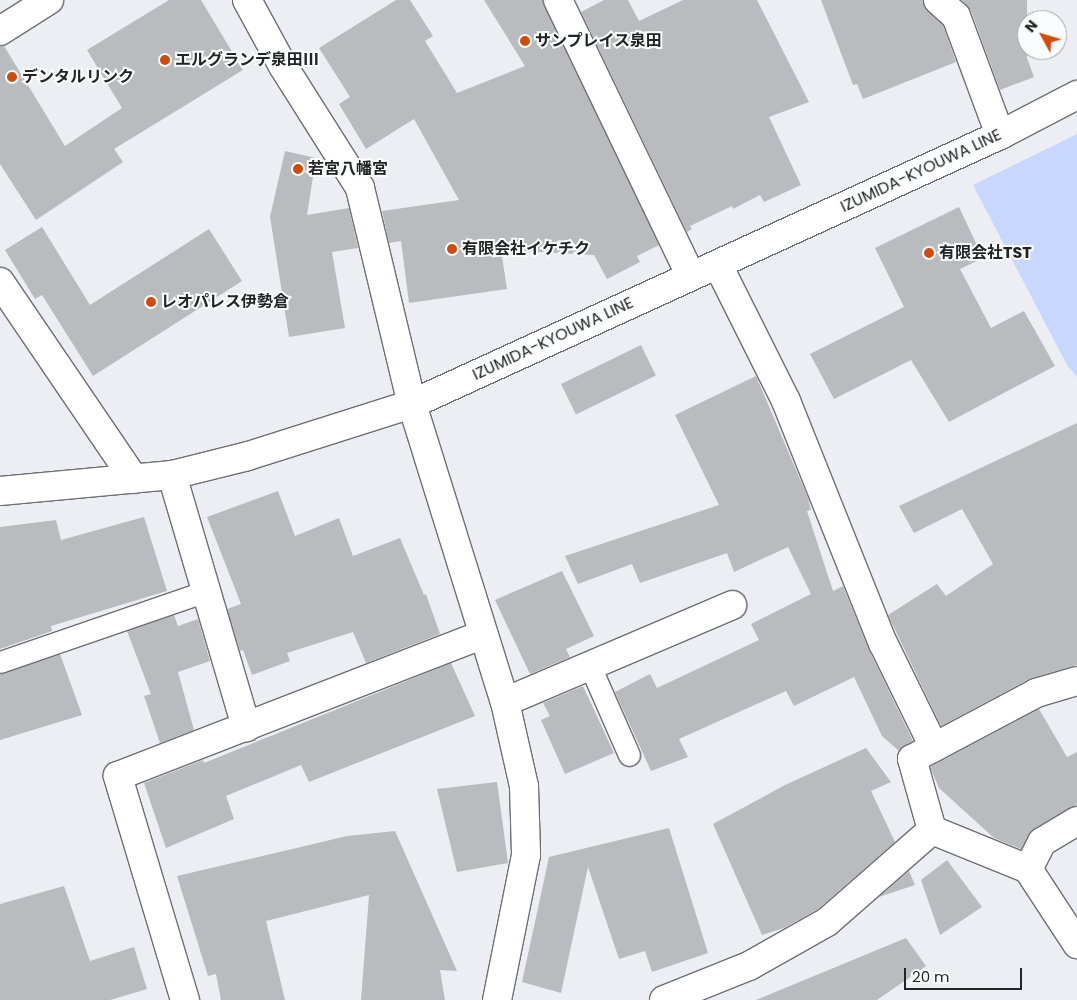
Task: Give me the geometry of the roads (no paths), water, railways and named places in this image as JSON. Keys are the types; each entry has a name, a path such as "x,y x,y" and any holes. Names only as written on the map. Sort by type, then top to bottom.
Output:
{"street":[{"path":"0,31 49,0"},
{"path":"247,0 283,66 360,188 412,404 481,635 505,702 524,786 526,855 497,1000"},
{"path":"938,0 956,16 1000,135"},
{"path":"563,1 691,276"},
{"name":"IZUMIDA-KYOUWA LINE","path":"0,491 172,475 248,456 412,404 1000,135 1077,95"},
{"path":"718,264 786,401 883,643 934,747"},
{"path":"0,282 134,480"},
{"path":"172,475 246,727"},
{"path":"505,702 732,605"},
{"path":"185,1000 118,776 481,635"},
{"path":"932,830 912,759 1036,693 1077,681"},
{"path":"1028,869 1042,842 1077,821"},
{"path":"932,830 1028,869 1077,944"},
{"path":"664,1000 749,966 826,922 932,830"}],"lane":[{"path":"0,662 206,591"},
{"path":"590,666 629,755"}],"place":[{"name":"サンプレイス泉田","path":"525,41"},
{"name":"エルグランデ泉田Ⅲ","path":"165,60"},
{"name":"デンタルリンク","path":"12,77"},
{"name":"若宮八幡宮","path":"298,169"},
{"name":"有限会社イケチク","path":"452,249"},
{"name":"有限会社TST","path":"929,253"},
{"name":"レオパレス伊勢倉","path":"151,302"}]}
